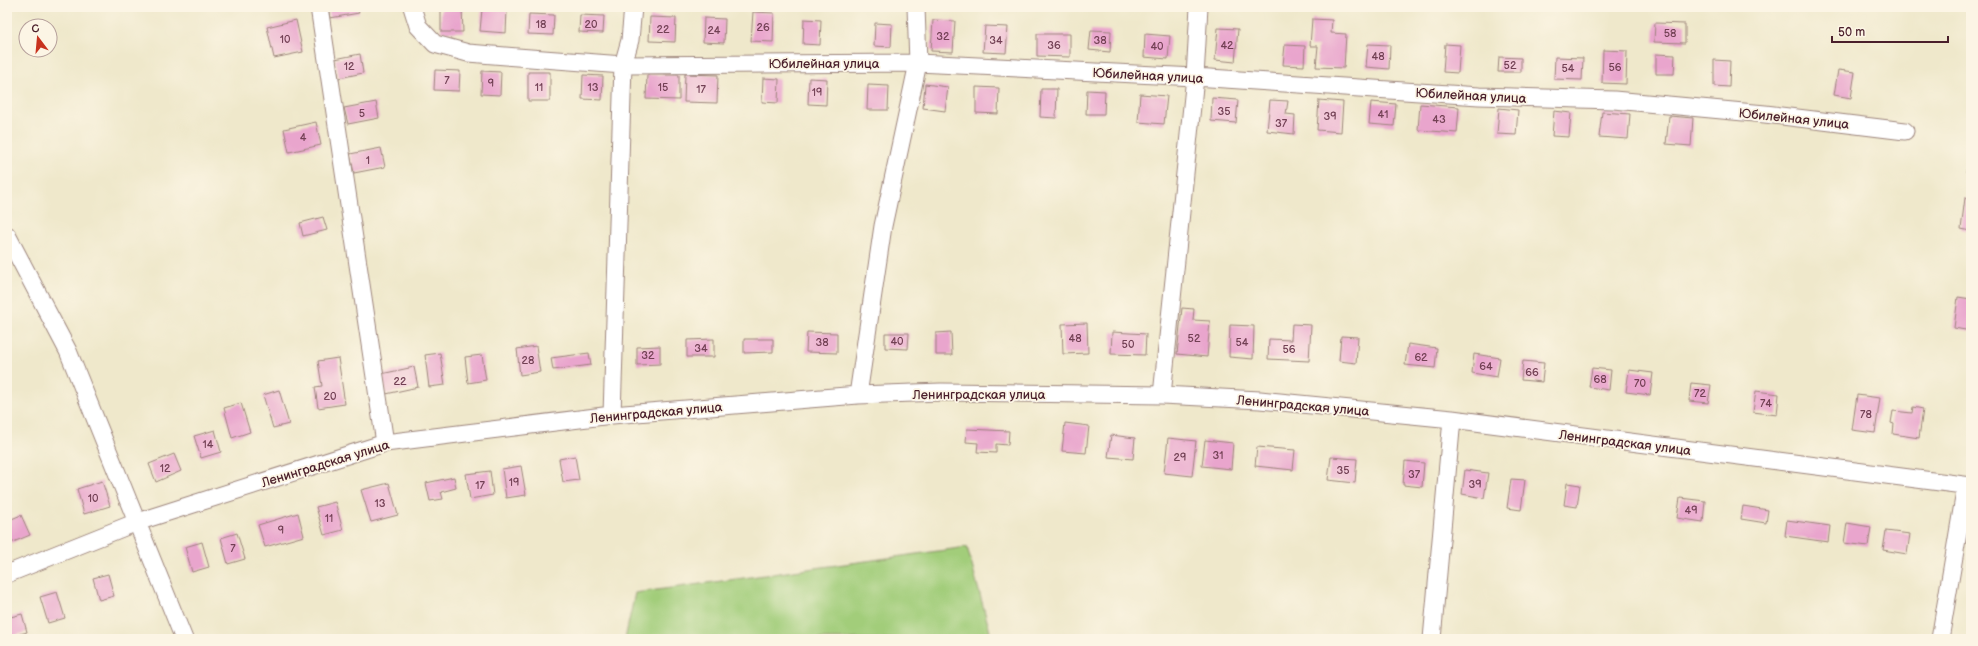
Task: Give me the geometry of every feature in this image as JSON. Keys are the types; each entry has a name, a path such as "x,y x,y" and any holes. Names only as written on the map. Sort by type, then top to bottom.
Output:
{"street":[{"path":"319,7 385,443"},
{"name":"Юбилейная улица","path":"412,7 418,26 436,44 468,53 623,65 918,63 1195,77 1479,96 1614,100 1765,114 1905,131"},
{"path":"612,415 623,65 630,40 633,7"},
{"path":"858,395 883,226 918,63 916,7"},
{"path":"1162,396 1195,77 1199,7"},
{"path":"7,235 68,351 184,639"},
{"name":"Ленинградская улица","path":"7,574 137,522 385,443 612,415 858,395 941,392 1162,396 1260,400 1452,419 1969,486"},
{"path":"1432,639 1452,419"},
{"path":"1940,639 1969,486"}],"green space":[{"path":"967,547 992,639 625,639 635,593"}],"building":[{"path":"328,7 357,7 359,13 330,18"},
{"path":"462,8 463,32 441,32 441,9"},
{"path":"482,9 507,10 506,33 480,31"},
{"path":"753,12 774,13 773,42 751,41"},
{"path":"529,14 554,15 553,35 528,34"},
{"path":"580,15 604,16 603,33 579,32"},
{"path":"650,17 676,18 675,42 649,41"},
{"path":"704,18 725,19 724,43 703,42"},
{"path":"804,19 821,20 820,45 803,44"},
{"path":"1312,19 1332,20 1331,33 1346,34 1344,68 1316,67 1318,46 1310,46"},
{"path":"296,20 303,52 274,58 267,27"},
{"path":"933,20 955,21 953,52 931,51"},
{"path":"875,23 892,24 891,47 874,46"},
{"path":"1655,23 1685,24 1685,43 1654,42"},
{"path":"985,26 1008,27 1006,53 983,52"},
{"path":"1218,28 1238,29 1235,62 1215,60"},
{"path":"1091,30 1111,31 1110,52 1089,50"},
{"path":"1037,34 1070,34 1070,57 1037,56"},
{"path":"1145,34 1170,36 1168,59 1144,57"},
{"path":"1368,44 1390,45 1389,69 1366,67"},
{"path":"1445,44 1460,45 1458,73 1443,72"},
{"path":"1285,45 1305,46 1304,66 1283,65"},
{"path":"1603,50 1627,51 1626,84 1602,83"},
{"path":"360,54 363,73 339,78 335,59"},
{"path":"1656,54 1675,55 1674,74 1656,74"},
{"path":"1499,57 1521,58 1521,72 1498,72"},
{"path":"1555,57 1583,58 1582,80 1554,79"},
{"path":"1714,60 1730,61 1729,87 1714,86"},
{"path":"435,70 460,71 459,91 434,90"},
{"path":"1838,70 1855,72 1851,98 1834,95"},
{"path":"482,71 501,72 500,95 481,94"},
{"path":"528,72 550,72 550,101 528,101"},
{"path":"685,74 718,75 717,103 684,102"},
{"path":"583,75 603,76 602,100 582,99"},
{"path":"647,75 679,75 679,100 646,99"},
{"path":"763,78 779,79 778,103 762,102"},
{"path":"809,78 827,79 826,105 808,104"},
{"path":"925,84 948,87 945,111 923,108"},
{"path":"868,85 889,86 888,110 867,110"},
{"path":"976,87 999,88 998,114 976,113"},
{"path":"1041,89 1057,89 1056,118 1040,117"},
{"path":"1087,90 1105,91 1104,114 1086,114"},
{"path":"1140,94 1167,96 1164,124 1138,122"},
{"path":"1212,98 1238,100 1236,123 1211,121"},
{"path":"1270,100 1288,101 1286,114 1295,115 1294,134 1267,131"},
{"path":"1319,100 1343,102 1341,132 1317,130"},
{"path":"376,102 379,118 348,124 344,108"},
{"path":"1371,102 1396,104 1394,126 1369,124"},
{"path":"1420,104 1459,107 1457,133 1418,130"},
{"path":"1499,108 1518,110 1516,135 1497,134"},
{"path":"1554,111 1571,113 1569,137 1552,136"},
{"path":"1602,112 1630,114 1628,139 1599,137"},
{"path":"1669,116 1693,118 1691,146 1666,144"},
{"path":"316,122 321,145 289,152 284,129"},
{"path":"1971,147 1971,173 1966,172"},
{"path":"381,148 385,167 354,173 350,154"},
{"path":"1965,198 1971,199 1971,231 1961,229"},
{"path":"323,217 327,230 303,236 300,223"},
{"path":"1958,297 1971,299 1971,331 1954,328"},
{"path":"1182,308 1194,309 1193,320 1210,321 1207,357 1177,354"},
{"path":"1087,323 1088,353 1063,354 1062,324"},
{"path":"1292,324 1311,325 1309,361 1268,359 1269,339 1291,340"},
{"path":"1230,325 1254,326 1253,359 1229,357"},
{"path":"807,332 837,333 837,353 806,352"},
{"path":"951,332 952,355 936,355 936,333"},
{"path":"1112,332 1146,334 1145,355 1111,354"},
{"path":"885,333 909,333 908,349 885,348"},
{"path":"1341,336 1358,337 1356,363 1339,361"},
{"path":"714,339 714,357 687,357 687,340"},
{"path":"744,339 773,339 773,352 744,353"},
{"path":"1408,344 1437,348 1435,368 1405,365"},
{"path":"536,346 540,372 520,375 517,349"},
{"path":"660,346 660,364 637,365 637,347"},
{"path":"440,353 445,385 429,387 425,355"},
{"path":"589,353 591,365 553,370 551,358"},
{"path":"1474,354 1500,358 1497,377 1472,373"},
{"path":"482,355 486,380 468,383 465,357"},
{"path":"338,358 345,404 318,408 315,387 322,386 318,361"},
{"path":"1523,361 1544,363 1542,382 1521,380"},
{"path":"414,367 418,387 386,394 381,374"},
{"path":"1592,368 1611,370 1609,390 1589,387"},
{"path":"1629,370 1653,373 1650,395 1626,392"},
{"path":"1691,383 1711,385 1708,403 1689,401"},
{"path":"279,390 289,424 273,428 263,395"},
{"path":"1756,391 1779,394 1777,415 1753,412"},
{"path":"1857,395 1880,398 1875,433 1852,430"},
{"path":"241,403 250,432 232,438 224,408"},
{"path":"1913,407 1923,409 1919,438 1893,434 1894,424 1891,423 1893,411 1912,413"},
{"path":"1065,423 1089,426 1086,453 1062,451"},
{"path":"967,429 1009,431 1008,445 996,444 996,453 977,452 978,443 966,442"},
{"path":"215,430 221,452 201,458 194,436"},
{"path":"1111,435 1135,438 1133,459 1108,457"},
{"path":"1168,438 1196,441 1192,476 1164,473"},
{"path":"1205,440 1233,443 1231,469 1202,466"},
{"path":"1257,447 1295,450 1293,470 1255,466"},
{"path":"174,454 181,471 156,482 149,464"},
{"path":"575,456 579,480 563,482 559,459"},
{"path":"1331,457 1357,459 1355,483 1328,480"},
{"path":"1405,461 1424,463 1422,487 1403,485"},
{"path":"521,466 526,495 506,498 502,469"},
{"path":"1465,470 1488,473 1484,498 1462,494"},
{"path":"490,471 493,495 470,499 466,474"},
{"path":"454,477 456,488 441,492 443,499 430,501 426,483"},
{"path":"1511,479 1525,480 1521,510 1507,508"},
{"path":"102,481 110,506 84,514 77,489"},
{"path":"389,483 398,515 371,522 361,490"},
{"path":"1567,483 1580,485 1577,507 1564,505"},
{"path":"1680,498 1705,501 1703,522 1677,518"},
{"path":"335,502 343,530 324,535 316,507"},
{"path":"1743,506 1768,510 1766,523 1741,519"},
{"path":"298,513 304,536 265,547 258,525"},
{"path":"21,515 30,535 11,543 7,534 7,521"},
{"path":"1787,520 1830,526 1828,542 1785,536"},
{"path":"1847,523 1871,527 1868,546 1844,543"},
{"path":"1886,531 1910,534 1907,554 1883,550"},
{"path":"237,533 245,559 228,564 221,538"},
{"path":"202,542 209,567 192,572 185,547"},
{"path":"108,574 114,596 99,600 93,578"},
{"path":"57,592 65,618 48,623 40,597"},
{"path":"22,614 27,632 7,638 7,618"}]}
